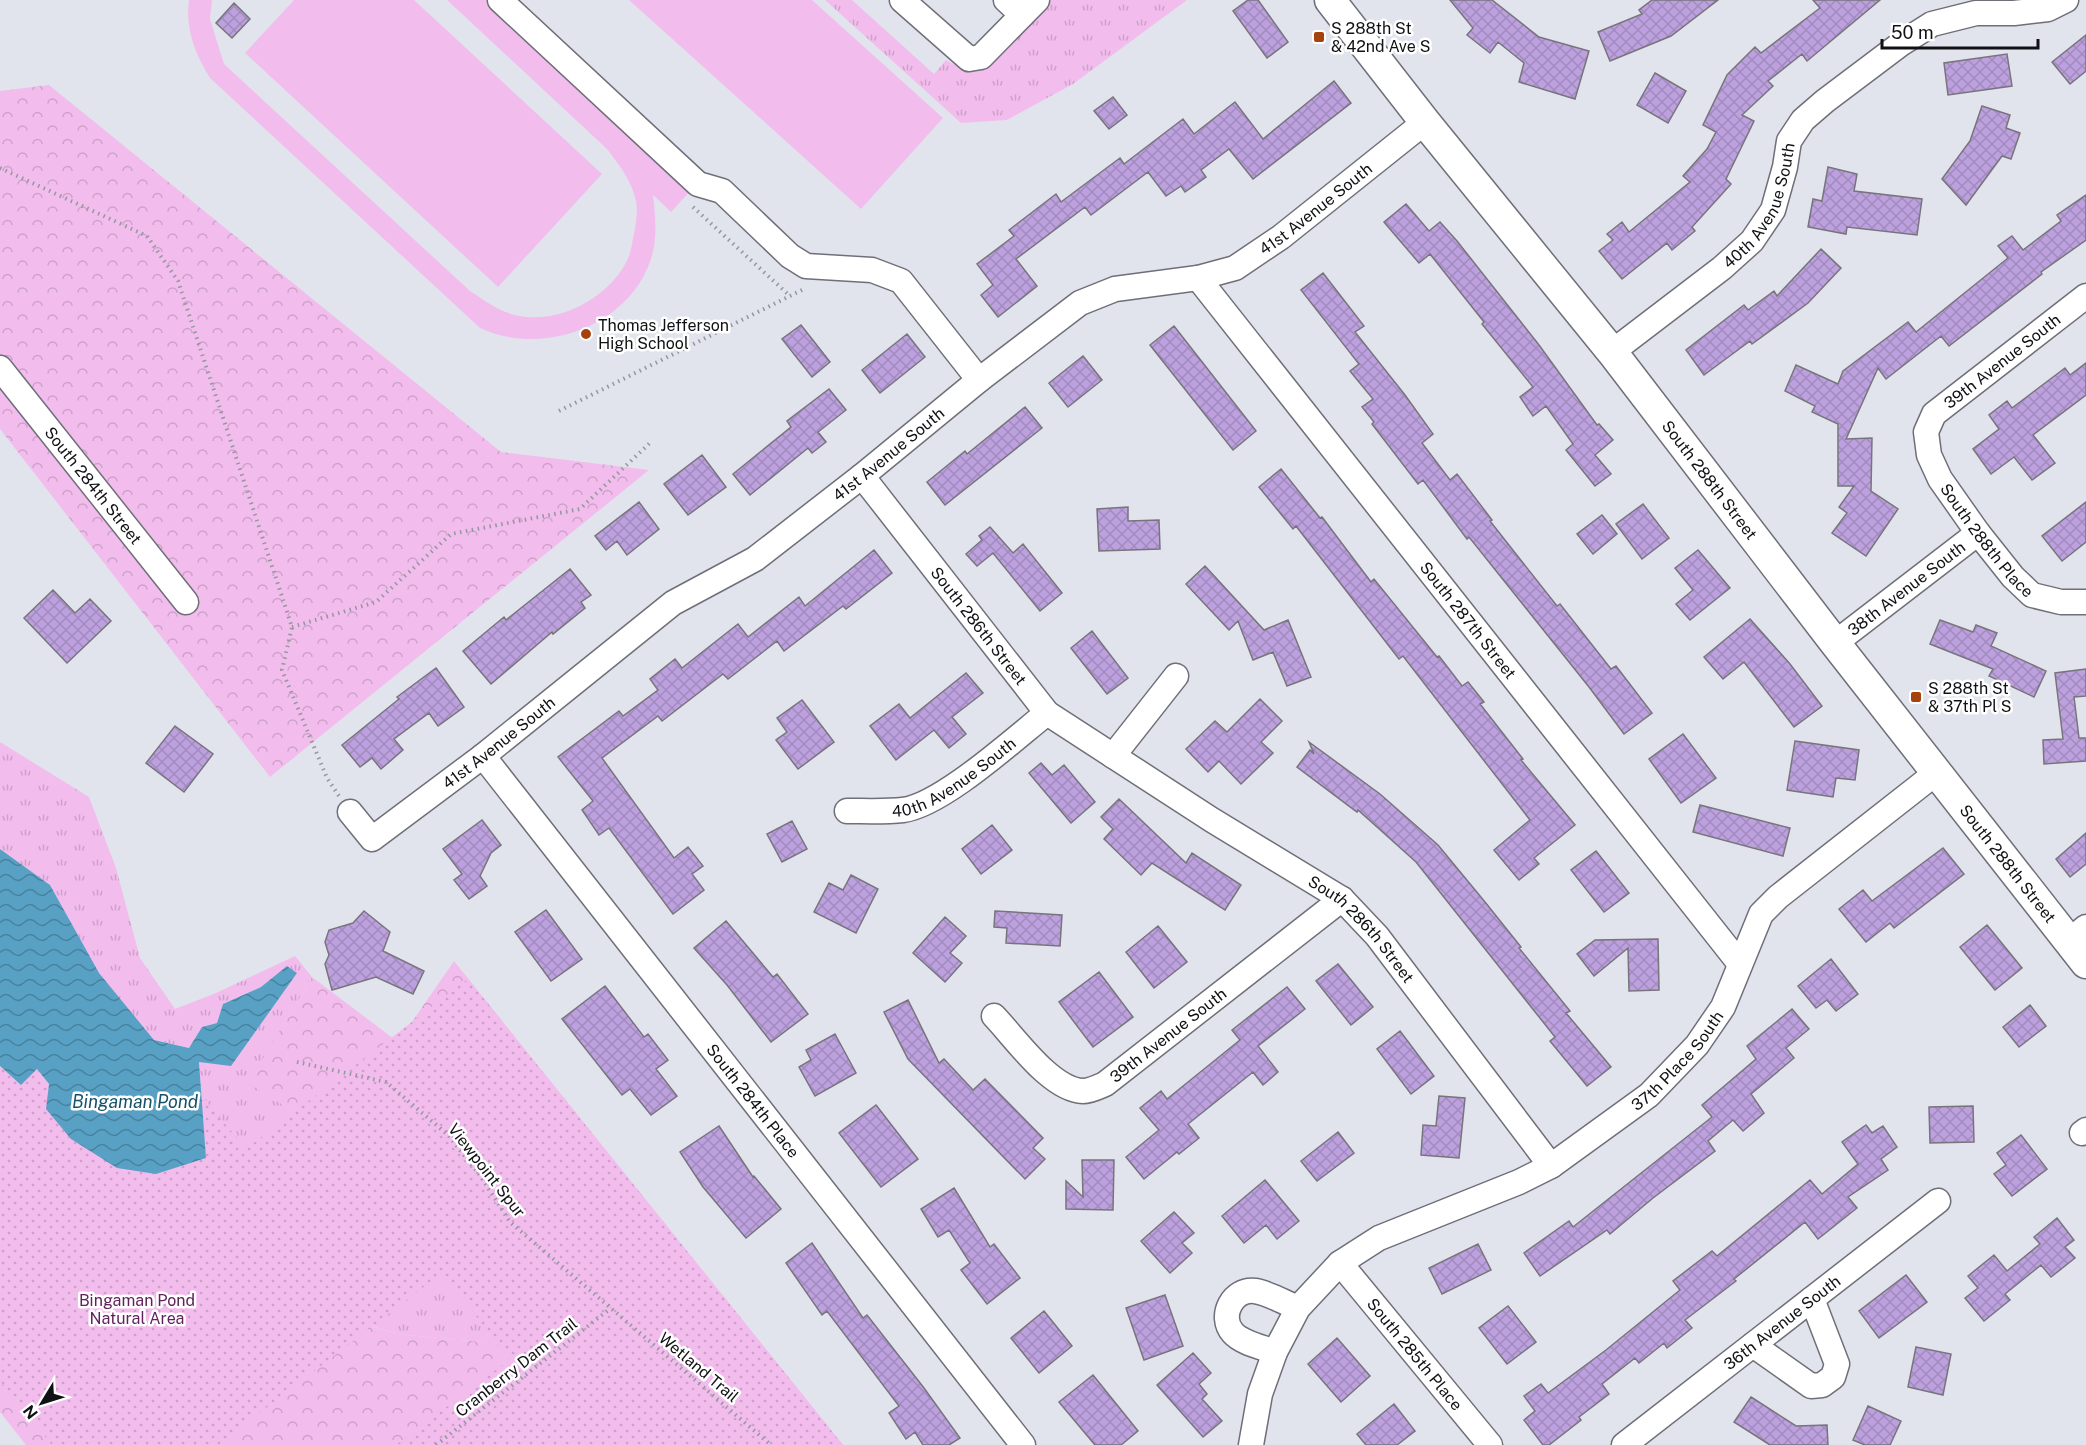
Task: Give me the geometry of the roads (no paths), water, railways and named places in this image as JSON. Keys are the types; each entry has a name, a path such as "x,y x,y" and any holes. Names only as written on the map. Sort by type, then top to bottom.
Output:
{"main road":[{"name":"South 288th Street","path":"1330,0 1425,122 1612,352 1936,773 2080,944"}],"street":[{"path":"500,0 698,184 722,191 790,256 806,266 872,270 901,281 979,380"},
{"path":"902,0 969,59 981,57 1022,5"},
{"name":"40th Avenue South","path":"1612,352 1722,268 1752,241 1773,210 1785,167 1789,141 1803,120 1825,101 1902,43 1932,24 1976,13 2014,13 2048,9 2066,0"},
{"name":"41st Avenue South","path":"350,812 372,839 483,756 673,603 755,559 862,476 979,380 1080,303 1115,289 1198,278 1235,268 1254,257 1425,122"},
{"name":"South 287th Street","path":"1198,278 1740,964"},
{"name":"39th Avenue South","path":"1926,432 1934,414 2086,297"},
{"name":"South 284th Street","path":"0,368 186,602"},
{"name":"South 288th Place","path":"1926,432 1929,455 1940,479 2013,577 2032,595 2061,603 2086,602"},
{"name":"South 286th Street","path":"862,476 1047,713 1212,820 1342,899 1377,936 1551,1166"},
{"name":"38th Avenue South","path":"1835,643 1978,533"},
{"path":"1113,756 1176,676"},
{"name":"40th Avenue South","path":"847,811 904,810 928,802 958,783 1047,713"},
{"name":"South 284th Place","path":"483,756 1023,1445"},
{"name":"37th Place South","path":"1298,1308 1340,1263 1379,1238 1519,1182 1551,1166 1649,1095 1697,1045 1723,1007 1761,914 1778,897 1936,773"},
{"name":"39th Avenue South","path":"994,1016 1049,1075 1068,1088 1084,1091 1095,1088 1105,1084 1342,899"},
{"name":"36th Avenue South","path":"1624,1445 1938,1201"},
{"name":"South 285th Place","path":"1340,1263 1490,1445"},
{"path":"1251,1445 1260,1394 1275,1352 1298,1308 1255,1291 1236,1296 1227,1314 1227,1323 1232,1332 1240,1339 1275,1352"},
{"path":"1752,1345 1811,1386 1822,1385 1833,1377 1837,1364 1812,1299"}],"water":[{"name":"Bingaman Pond","path":"0,849 50,885 99,973 154,1040 189,1048 202,1027 217,1023 223,1004 261,987 287,966 297,973 231,1066 199,1062 206,1158 156,1174 117,1168 71,1139 46,1109 49,1084 37,1069 21,1085 0,1066"}],"place":[{"name":"S 288th St & 42nd Ave S","path":"1319,37"},
{"name":"Thomas Jefferson High School","path":"586,334"},
{"name":"S 288th St & 37th Pl S","path":"1916,697"}],"park label":[{"name":"Bingaman Pond Natural Area","path":"137,1309"}]}
